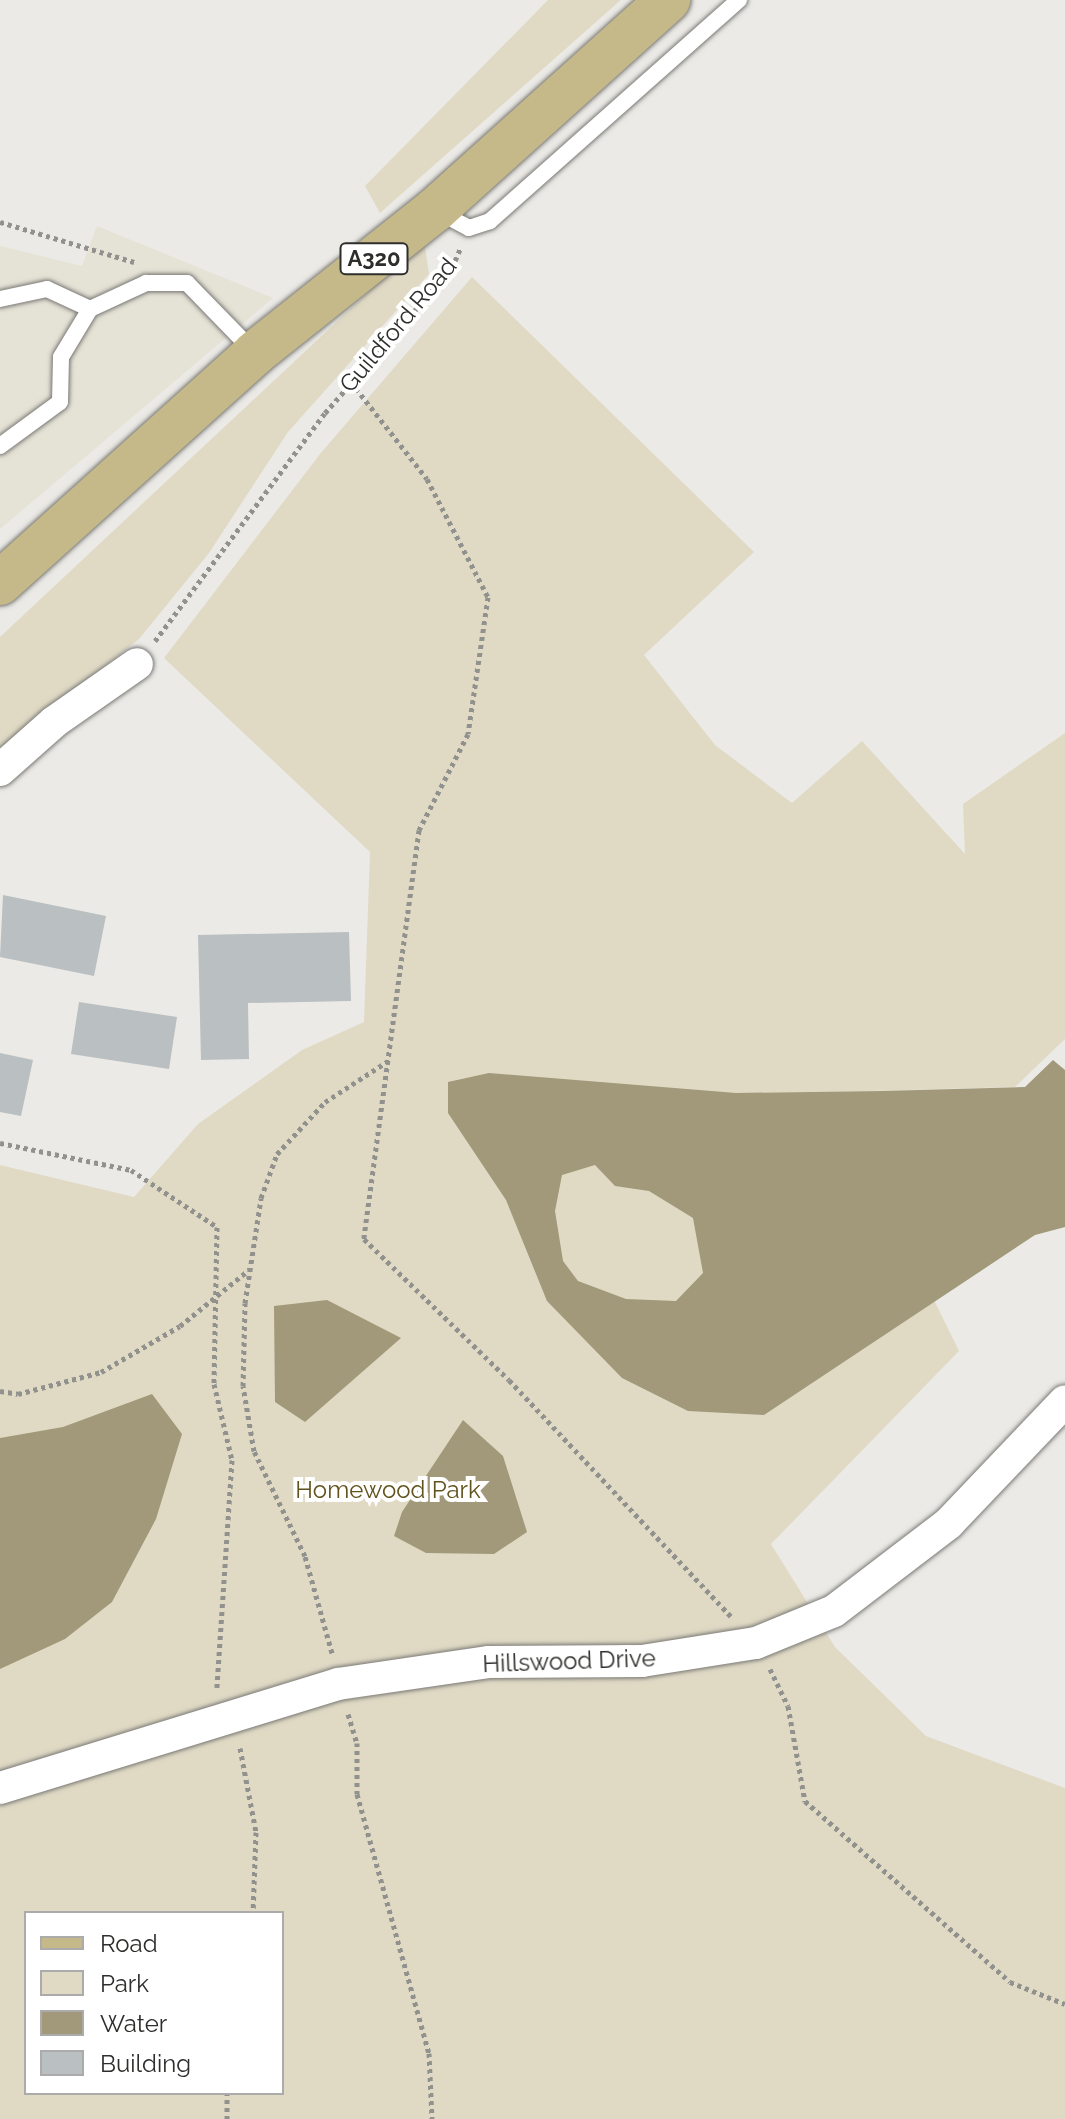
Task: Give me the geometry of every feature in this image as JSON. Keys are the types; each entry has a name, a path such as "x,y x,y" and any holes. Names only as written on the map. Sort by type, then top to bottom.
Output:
{"main road":[{"name":"Guildford Road","path":"0,583 17,560 255,353 452,219 668,0"}],"street":[{"path":"0,770 54,722 137,664"},
{"name":"Hillswood Drive","path":"0,1788 338,1684 489,1662 642,1661 756,1643 834,1611 949,1523 1065,1401"}],"lane":[{"name":"Guildford Road","path":"452,219 490,221 739,0"},
{"path":"0,446 60,402 61,357 90,309 146,283 187,283 255,353"},
{"path":"0,299 47,289 90,309"}],"path":[{"name":"Guildford Road","path":"137,664 351,382 452,268 452,219"},
{"path":"0,222 86,243 187,283"},
{"path":"351,382 427,479 488,597 468,734 419,830 364,1239 509,1380 756,1643 788,1706 805,1801 1010,1982 1065,2004"},
{"path":"334,1662 305,1556 254,1451 243,1386 251,1268 261,1198 277,1154 325,1102 389,1060"},
{"path":"0,1143 131,1170 217,1227 214,1384 232,1460 217,1689"},
{"path":"0,1391 18,1394 101,1372 180,1326 251,1268"},
{"path":"348,1714 357,1743 357,1794 429,2053 432,2119"},
{"path":"237,1734 256,1832 253,1911"},
{"path":"227,2095 227,2119"}],"shaded area":[{"path":"97,226 273,298 0,529 0,246 82,266"}],"green space":[{"path":"548,0 621,0 380,213 365,186"},
{"path":"424,240 429,274 288,432 209,553 139,639 0,749 0,637"},
{"name":"Homewood Park","path":"472,277 754,552 644,655 715,745 792,803 862,741 965,854 963,804 1065,733 1065,1039 1015,1087 832,1092 959,1351 771,1544 835,1647 926,1736 1065,1788 1065,2119 0,2119 0,1165 134,1197 198,1124 302,1050 364,1022 370,852 164,658 320,454"}],"water":[{"path":"1053,1060 1065,1070 1065,1227 1035,1235 764,1415 688,1411 622,1378 547,1301 506,1200 448,1113 448,1082 489,1073 736,1093 1025,1087","holes":["595,1165 615,1186 649,1191 693,1218 703,1273 676,1301 626,1299 578,1281 563,1261 555,1211 562,1175"]},
{"path":"327,1300 401,1338 305,1422 275,1402 274,1306"},
{"path":"152,1394 182,1434 156,1519 112,1602 65,1639 0,1669 0,1438 63,1427"},
{"path":"463,1420 503,1456 527,1532 494,1554 426,1553 394,1536 402,1512"}],"building":[{"path":"3,895 106,916 94,976 0,957"},
{"path":"349,932 351,1001 248,1003 249,1059 201,1060 198,935"},
{"path":"79,1002 177,1017 169,1069 71,1054"},
{"path":"0,1053 33,1060 21,1116 0,1112"}]}
